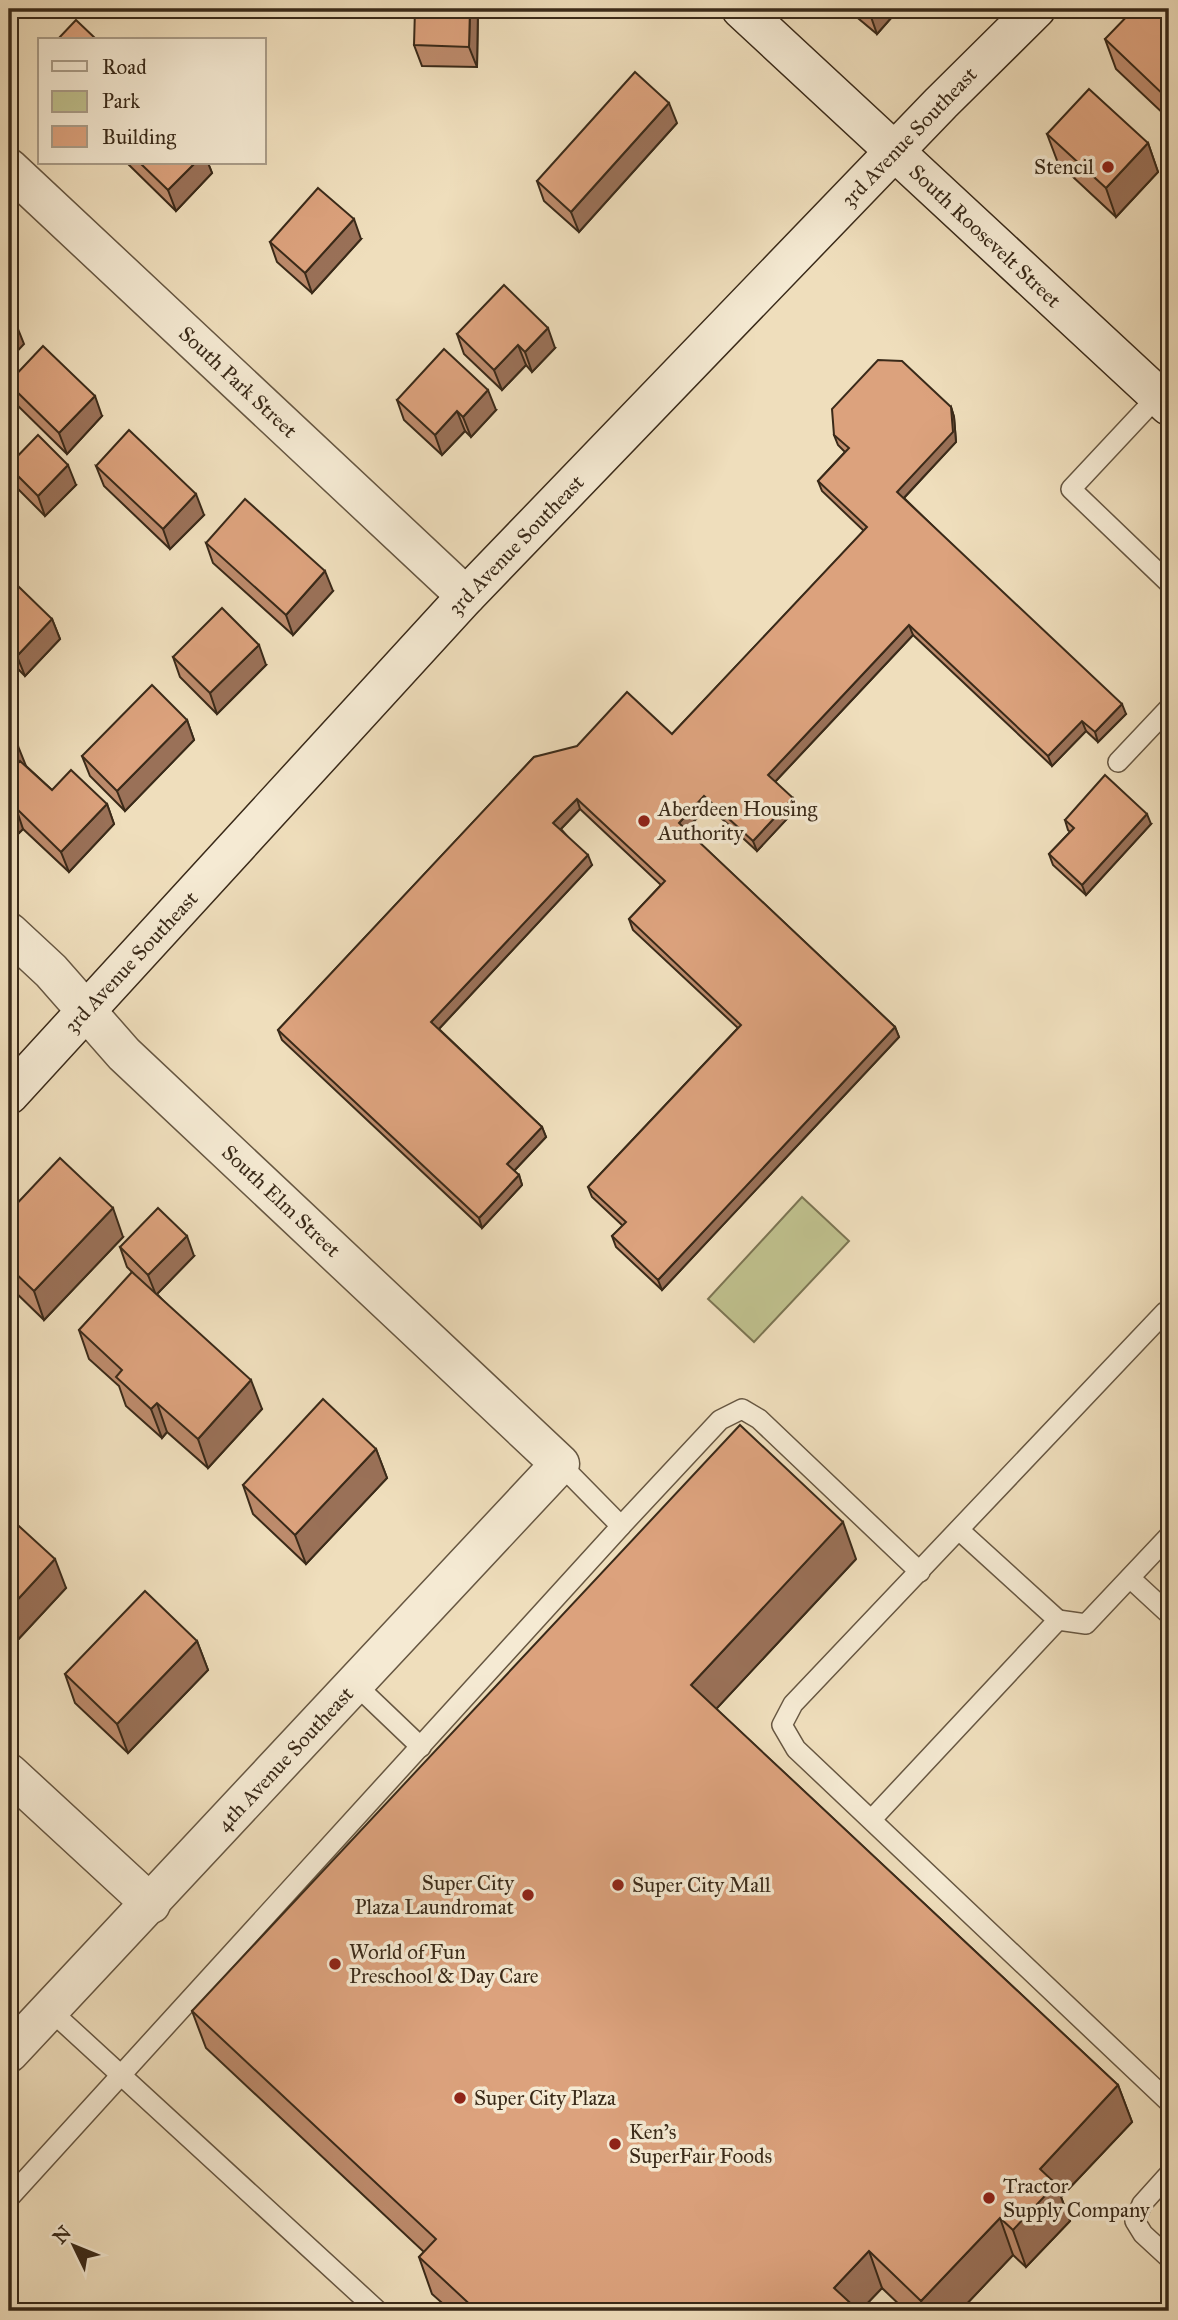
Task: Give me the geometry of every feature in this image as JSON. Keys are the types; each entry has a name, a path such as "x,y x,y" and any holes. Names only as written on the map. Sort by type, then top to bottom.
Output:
{"street":[{"name":"South Roosevelt Street","path":"741,9 1164,401"},
{"name":"3rd Avenue Southeast","path":"9,1095 466,596 894,152 1036,9"},
{"name":"South Park Street","path":"9,169 466,596"},
{"name":"South Elm Street","path":"9,932 51,971 124,1054 560,1464"},
{"name":"4th Avenue Southeast","path":"9,2053 560,1464"},
{"path":"9,1773 151,1904"}],"lane":[{"path":"1164,401 1072,489 1169,583"},
{"path":"1118,762 1169,708"},
{"path":"1165,1312 793,1704 782,1725 796,1749 1169,2102"},
{"path":"9,2198 720,1420 742,1409 759,1419 920,1572"},
{"path":"560,1464 621,1526"},
{"path":"959,1530 1058,1620 1086,1624 1169,1536"},
{"path":"1130,1578 1169,1614"},
{"path":"872,1819 1058,1620"},
{"path":"355,1684 421,1748"},
{"path":"50,2010 378,2311"},
{"path":"1169,2174 1142,2204 1135,2221 1143,2234 1169,2258"}],"green space":[{"path":"802,1197 849,1241 754,1342 708,1299"}],"building":[{"path":"415,9 470,9 469,47 414,45"},
{"path":"1134,9 1169,10 1169,100 1105,39"},
{"path":"76,20 95,38 59,38"},
{"path":"635,72 669,103 571,212 537,181"},
{"path":"1089,89 1148,143 1106,188 1047,134"},
{"path":"141,164 194,164 168,190"},
{"path":"318,188 354,219 305,273 270,242"},
{"path":"504,285 548,328 525,352 518,345 494,370 457,334"},
{"path":"9,316 16,324 9,332"},
{"path":"43,346 95,396 59,433 9,384"},
{"path":"444,349 488,390 463,417 457,411 435,435 397,400"},
{"name":"Aberdeen Housing Authority","path":"878,360 902,361 951,407 953,432 897,492 1122,704 1095,732 1082,721 1048,756 909,625 768,775 793,798 753,841 704,796 679,823 895,1027 658,1280 612,1236 626,1222 588,1187 741,1025 629,919 665,881 577,799 553,823 588,855 431,1022 542,1127 507,1164 519,1175 479,1218 278,1030 534,757 577,746 627,692 672,734 867,527 818,481 849,448 834,435 832,409"},
{"path":"129,430 196,494 163,529 96,466"},
{"path":"38,435 68,465 38,496 9,465"},
{"path":"245,499 325,571 286,615 206,543"},
{"path":"19,587 52,619 17,656 9,647 9,597"},
{"path":"222,608 259,645 210,693 173,657"},
{"path":"152,685 187,720 117,791 82,756"},
{"path":"9,737 18,746 9,756"},
{"path":"20,761 52,790 71,770 107,804 61,852 16,808 12,813 9,810 9,773"},
{"path":"1105,775 1147,814 1082,885 1049,854 1074,828 1065,820"},
{"path":"60,1158 113,1208 34,1291 9,1267 9,1212"},
{"path":"158,1208 187,1236 148,1275 120,1247"},
{"path":"132,1272 251,1380 198,1439 157,1403 151,1409 116,1377 122,1370 79,1330"},
{"path":"323,1399 376,1449 295,1535 243,1485"},
{"name":"Super City Mall","path":"740,1425 843,1522 691,1685 1118,2085 1040,2169 1056,2184 1013,2230 1000,2218 921,2301 869,2251 834,2288 859,2311 477,2311 419,2257 436,2239 192,2011"},
{"path":"9,1517 55,1559 9,1609"},
{"path":"145,1591 197,1641 117,1724 65,1674"}],"place":[{"name":"Stencil","path":"1108,167"},
{"name":"Aberdeen Housing Authority","path":"644,821"},
{"name":"Super City Mall","path":"618,1885"},
{"name":"Super City Plaza Laundromat","path":"528,1895"},
{"name":"World of Fun Preschool & Day Care","path":"335,1964"},
{"name":"Super City Plaza","path":"460,2098"},
{"name":"Ken's SuperFair Foods","path":"615,2144"},
{"name":"Tractor Supply Company","path":"989,2198"}]}
